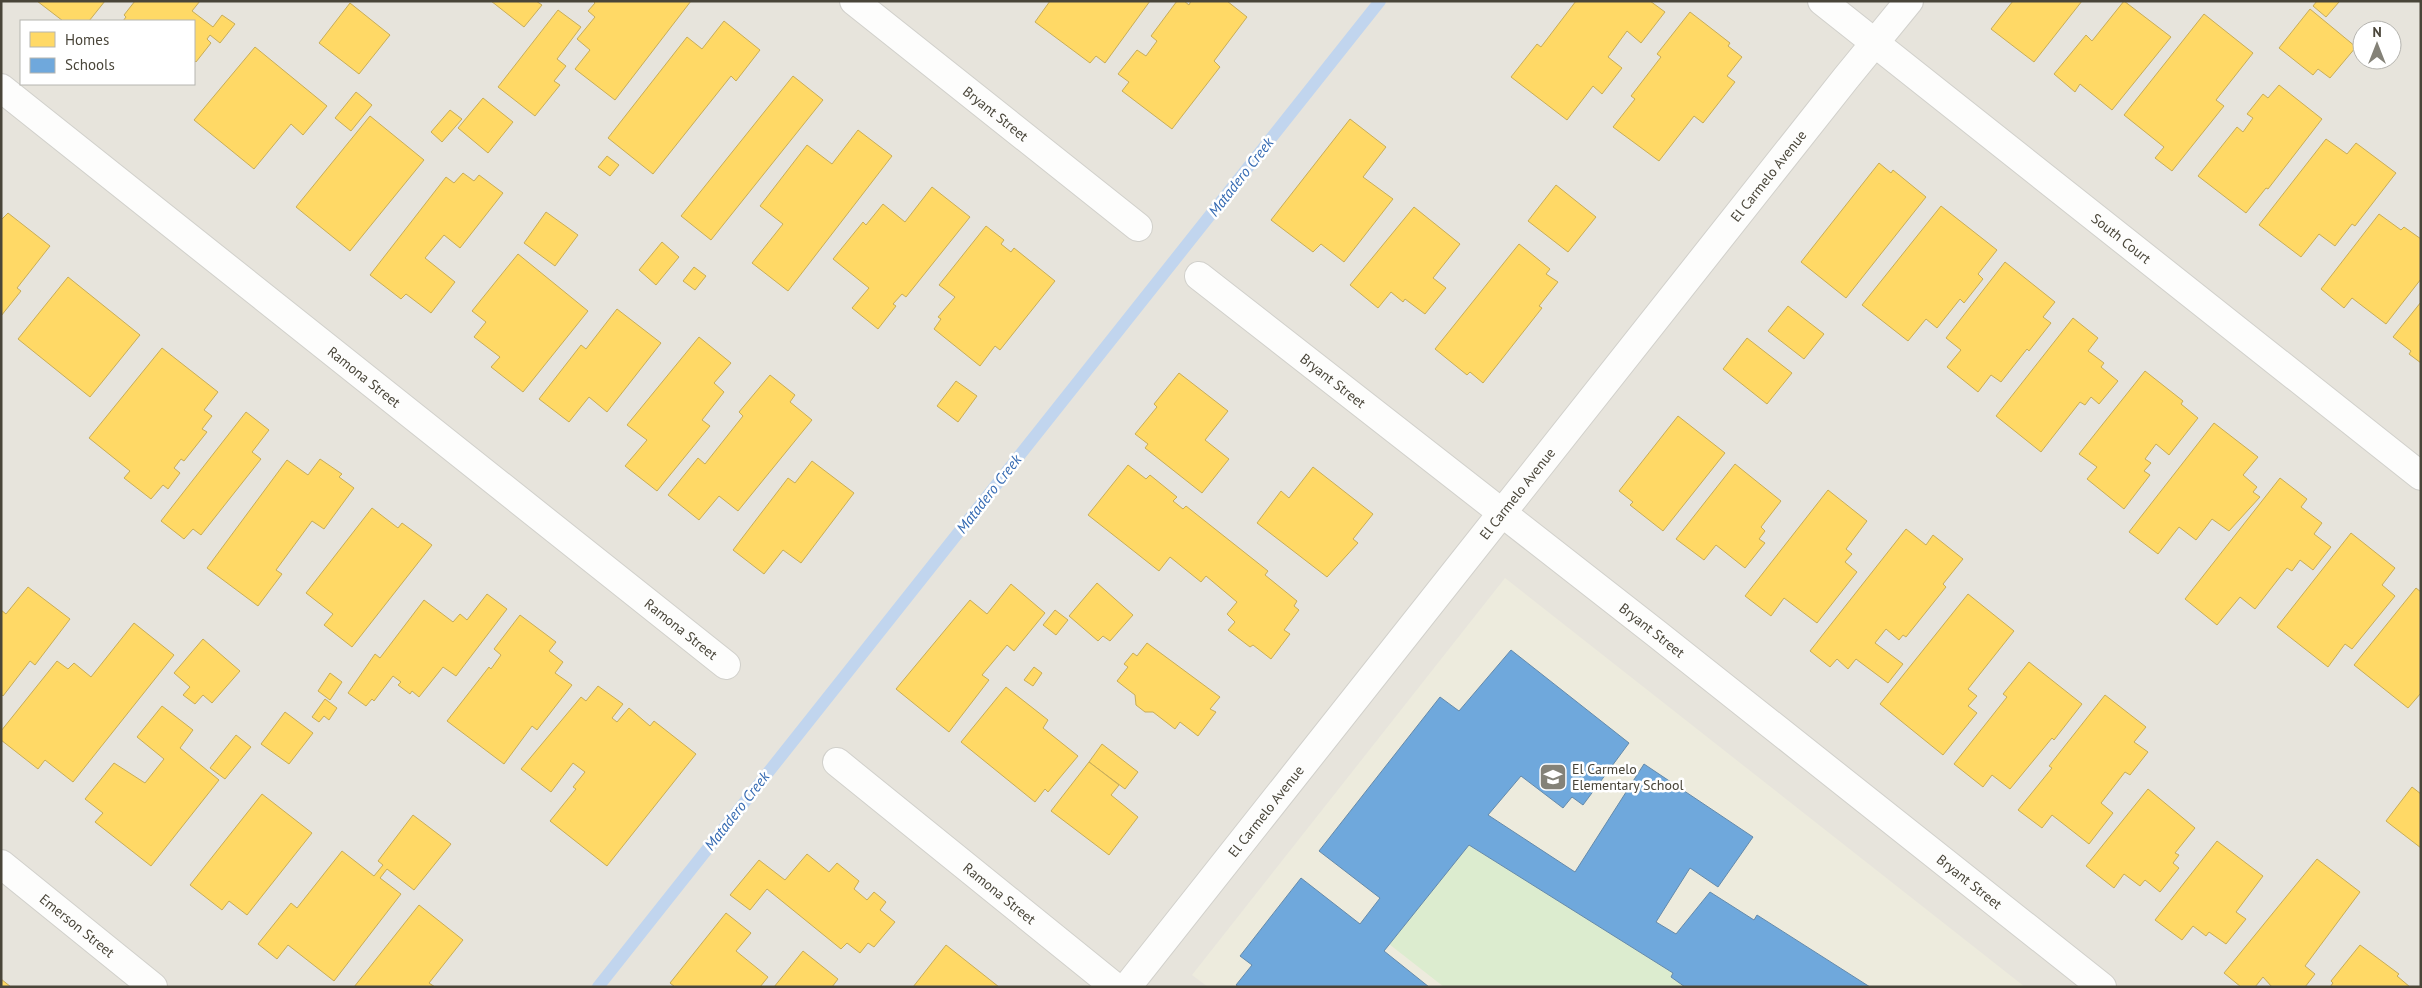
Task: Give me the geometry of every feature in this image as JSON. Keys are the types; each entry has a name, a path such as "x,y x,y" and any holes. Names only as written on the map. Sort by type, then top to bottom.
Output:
{"street":[{"name":"Bryant Street","path":"854,1 1138,227"},
{"name":"South Court","path":"1822,1 2421,476"},
{"name":"El Carmelo Avenue","path":"1127,987 1501,512 1909,1"},
{"name":"Ramona Street","path":"1,88 726,665"},
{"name":"Bryant Street","path":"1199,276 2102,987"},
{"name":"Ramona Street","path":"837,762 1115,987"},
{"name":"Emerson Street","path":"1,864 153,987"}],"shaded area":[{"path":"1,1 2421,1 2421,987 1,987"},
{"name":"El Carmelo Elementary School","path":"1505,578 2025,987 1208,987 1192,975"}],"green space":[{"path":"1469,845 1673,973 1671,977 1685,987 1444,987 1389,944"}],"building: Homes":[{"path":"37,1 105,1 90,20 62,20"},
{"path":"135,1 200,1 192,11 213,27 222,15 235,24 220,43 210,35 207,39 211,43 196,62 195,20 124,20 126,17 124,15"},
{"path":"491,1 536,1 542,5 524,27"},
{"path":"593,1 691,1 615,100 575,69 590,50 577,39 595,17 588,11 595,3"},
{"path":"1050,1 1150,1 1105,63 1096,56 1090,63 1035,22"},
{"path":"1177,1 1184,1 1189,5 1191,1 1227,1 1247,17 1214,61 1220,67 1172,129 1122,91 1129,82 1118,74 1137,50 1146,56 1157,41 1151,36"},
{"path":"1576,1 1650,1 1665,12 1641,43 1627,31 1608,57 1622,68 1602,94 1593,86 1567,120 1511,77 1537,44 1541,47"},
{"path":"2013,1 2082,1 2034,62 1991,29"},
{"path":"2124,1 2171,37 2112,110 2080,84 2075,92 2054,74 2086,35 2092,41"},
{"path":"2317,1 2339,2 2326,17 2313,6"},
{"path":"350,3 390,35 359,74 319,43"},
{"path":"2310,9 2352,44 2352,52 2330,78 2318,69 2313,75 2279,48"},
{"path":"558,10 581,27 557,59 566,66 554,81 560,85 535,116 498,87"},
{"path":"1690,12 1730,43 1728,46 1742,57 1727,76 1735,82 1703,123 1694,116 1659,161 1613,127 1635,99 1631,96 1661,57 1657,54"},
{"path":"2204,14 2253,53 2216,100 2224,106 2172,171 2155,158 2164,147 2124,115"},
{"path":"724,21 760,50 736,81 731,76 653,174 608,138 687,37 702,49"},
{"path":"255,47 327,106 303,135 291,124 254,169 194,120"},
{"path":"793,76 823,100 711,240 681,216"},
{"path":"2279,85 2322,119 2268,189 2266,188 2246,213 2198,176 2237,127 2243,132 2253,118 2247,114 2263,94 2268,98"},
{"path":"356,92 372,105 351,131 335,118"},
{"path":"483,98 513,122 488,153 458,128"},
{"path":"450,110 462,119 442,142 431,132"},
{"path":"370,116 424,160 350,251 296,207"},
{"path":"1350,119 1386,147 1363,177 1393,199 1344,262 1321,244 1313,252 1271,220"},
{"path":"858,130 892,156 788,291 752,263 783,224 760,206 807,145 832,164"},
{"path":"2326,139 2347,154 2356,143 2396,173 2355,226 2352,224 2335,246 2319,234 2301,257 2259,225"},
{"path":"607,156 619,165 610,176 598,167"},
{"path":"1879,163 1891,173 1893,170 1926,197 1846,298 1801,262"},
{"path":"463,173 474,181 479,175 503,193 460,248 444,235 425,258 455,282 431,313 406,294 401,299 370,275 446,177 454,183"},
{"path":"1556,185 1596,217 1568,252 1528,221"},
{"path":"932,187 970,217 906,297 902,294 893,304 896,306 878,329 852,308 869,288 833,259 863,222 866,225 883,204 905,222"},
{"path":"1941,206 1997,250 1978,274 1983,279 1964,303 1960,299 1937,328 1926,319 1908,341 1862,305"},
{"path":"1414,207 1460,244 1433,278 1446,288 1425,314 1405,299 1403,302 1391,292 1378,308 1350,285"},
{"path":"546,212 578,235 555,266 524,243"},
{"path":"8,213 50,246 17,288 21,291 1,316 1,220"},
{"path":"2379,214 2401,230 2404,227 2421,239 2421,279 2386,324 2352,298 2344,308 2321,289"},
{"path":"986,226 1004,240 1001,244 1011,252 1014,248 1055,281 1000,350 995,346 980,366 934,329 941,319 938,317 955,297 939,285"},
{"path":"662,242 679,257 656,285 639,270"},
{"path":"1519,244 1550,269 1546,274 1558,282 1539,306 1542,308 1483,383 1470,372 1467,375 1435,349"},
{"path":"518,254 588,311 523,392 491,367 500,357 474,337 486,322 472,311"},
{"path":"2005,262 2055,302 2043,317 2051,323 2001,382 1991,375 1978,392 1947,367 1961,350 1946,338"},
{"path":"694,267 706,276 695,290 683,281"},
{"path":"68,277 140,335 90,397 18,339"},
{"path":"2421,302 2421,363 2409,354 2411,351 2393,337"},
{"path":"1788,306 1824,334 1804,359 1768,331"},
{"path":"617,309 661,343 607,412 589,397 569,422 539,399 581,345 586,349"},
{"path":"2073,318 2098,338 2088,351 2104,363 2101,367 2118,381 2099,404 2091,397 2085,405 2080,402 2041,452 1996,416"},
{"path":"699,337 731,363 714,383 724,392 702,420 710,426 657,491 625,466 647,440 627,425"},
{"path":"1747,338 1792,373 1767,404 1723,369"},
{"path":"162,348 218,392 204,410 212,416 202,429 207,432 184,461 181,459 174,468 180,473 168,489 163,485 151,499 124,478 130,471 89,438"},
{"path":"2145,371 2183,401 2181,404 2198,418 2169,455 2156,444 2145,459 2151,463 2144,471 2150,475 2124,509 2087,479 2097,467 2079,454"},
{"path":"1179,373 1228,411 1205,440 1229,459 1202,493 1145,448 1148,444 1135,434 1157,407 1154,404"},
{"path":"770,375 795,395 790,402 812,420 738,511 719,496 699,520 668,495 698,458 705,464 743,416 739,412"},
{"path":"956,381 977,396 958,422 937,406"},
{"path":"246,412 269,430 252,452 261,459 201,535 193,529 184,539 161,521"},
{"path":"1678,416 1725,453 1663,531 1630,505 1633,502 1619,491"},
{"path":"2214,423 2258,457 2243,475 2257,487 2253,492 2260,497 2229,531 2212,519 2196,540 2179,527 2158,554 2129,532"},
{"path":"320,459 342,474 339,477 354,488 324,529 312,521 276,570 282,574 258,606 207,568 287,460 308,475"},
{"path":"812,461 854,493 801,563 783,550 764,574 733,550 788,478 795,483"},
{"path":"1735,464 1781,501 1761,527 1765,531 1759,539 1765,543 1745,568 1716,545 1704,560 1676,539"},
{"path":"1128,465 1146,479 1150,475 1177,497 1173,501 1183,509 1186,506 1268,571 1265,575 1297,601 1294,606 1299,610 1284,630 1290,634 1271,659 1253,645 1250,647 1228,630 1235,622 1227,614 1237,602 1206,576 1201,582 1170,557 1159,571 1088,515"},
{"path":"1313,467 1373,514 1353,539 1358,543 1327,577 1257,523 1281,491 1289,498"},
{"path":"2280,478 2307,499 2301,507 2322,523 2314,534 2331,547 2313,570 2300,560 2292,571 2287,568 2255,609 2240,597 2217,625 2185,599"},
{"path":"1828,490 1867,521 1846,549 1852,554 1845,562 1857,572 1817,623 1784,598 1771,616 1745,596"},
{"path":"372,508 398,528 402,523 432,545 352,647 324,625 333,614 306,593"},
{"path":"1906,529 1926,545 1933,535 1963,559 1943,584 1946,587 1906,637 1903,635 1899,640 1886,629 1875,643 1903,664 1888,683 1856,659 1848,669 1837,659 1830,667 1810,651"},
{"path":"2351,533 2395,568 2382,585 2395,596 2352,649 2345,644 2328,667 2277,627"},
{"path":"1097,583 1133,615 1110,641 1103,636 1098,641 1069,616"},
{"path":"1011,584 1045,613 1014,651 1007,645 982,675 989,680 949,732 896,689 970,600 987,614"},
{"path":"28,587 70,619 35,665 30,661 3,696 1,694 1,610 6,614"},
{"path":"2416,588 2421,592 2421,693 2408,708 2354,665"},
{"path":"487,594 507,609 456,676 443,667 419,697 412,691 410,694 398,685 401,682 393,676 374,701 372,699 366,706 348,693 375,654 380,658 424,600 453,622 460,614 467,620"},
{"path":"1968,594 2014,631 1968,689 1977,696 1968,706 1977,713 1943,755 1880,704"},
{"path":"1055,610 1068,620 1056,635 1043,625"},
{"path":"520,615 556,642 549,651 563,662 555,673 572,685 537,730 532,726 504,764 447,721 489,667 491,669 501,655 494,649"},
{"path":"134,623 174,655 73,782 45,760 38,769 1,740 1,731 57,661 68,669 74,663 91,677"},
{"path":"203,639 240,671 212,703 203,695 195,704 183,695 190,687 174,673"},
{"path":"1147,643 1220,697 1210,709 1216,712 1198,736 1180,722 1175,729 1153,712 1145,712 1136,705 1135,695 1117,681 1128,667 1124,664 1133,653 1137,656"},
{"path":"2029,662 2082,704 2054,740 2052,738 2010,789 1992,775 1983,787 1954,764 2007,697 2003,694"},
{"path":"1034,667 1042,673 1033,686 1024,680"},
{"path":"330,673 342,682 330,700 318,691"},
{"path":"598,686 623,704 612,718 617,722 629,708 650,726 654,721 696,754 607,866 550,821 576,789 573,787 585,772 573,763 551,792 521,769 581,697 586,701"},
{"path":"1006,687 1048,720 1043,728 1078,756 1048,792 1045,789 1035,802 961,742"},
{"path":"2105,695 2146,727 2134,742 2148,752 2130,775 2125,772 2101,803 2113,813 2089,844 2052,815 2042,828 2018,810 2052,768 2049,766"},
{"path":"325,699 337,708 329,720 324,716 319,722 312,717"},
{"path":"162,706 193,730 180,748 219,780 151,866 95,822 103,813 85,799 114,763 145,783 164,759 137,737"},
{"path":"285,712 313,733 289,764 261,744"},
{"path":"236,735 251,747 225,779 210,768"},
{"path":"1102,744 1138,772 1125,789 1089,762"},
{"path":"1089,762 1119,785 1111,795 1138,817 1109,855 1051,811"},
{"path":"2412,787 2421,794 2421,848 2386,821"},
{"path":"2148,789 2195,828 2175,853 2179,855 2173,863 2179,868 2160,892 2145,880 2140,886 2124,874 2114,888 2086,866"},
{"path":"262,794 312,833 247,915 229,901 222,910 190,885"},
{"path":"413,815 451,844 414,890 387,869 380,878 401,894 334,981 288,945 277,959 258,944 291,903 297,908 342,851 374,876 383,865 378,861"},
{"path":"2217,841 2263,876 2236,912 2246,919 2226,944 2209,932 2206,936 2193,926 2182,940 2155,920"},
{"path":"807,854 829,872 837,863 859,881 854,889 867,900 874,892 886,902 880,910 895,922 874,947 868,943 860,953 847,943 841,949 767,889 750,910 730,895 759,860 785,880"},
{"path":"2317,859 2360,892 2305,966 2315,974 2305,987 2272,987 2263,977 2255,987 2241,987 2224,973"},
{"path":"419,905 463,940 429,983 435,987 354,987"},
{"path":"726,913 751,933 736,951 768,977 760,987 675,987 670,983"},
{"path":"946,945 999,987 913,987"},
{"path":"2360,945 2399,974 2397,976 2410,987 2330,987 2333,983 2331,981"},
{"path":"803,951 838,979 832,987 774,987"},
{"path":"1,979 11,987 1,987"}],"building: Schools":[{"path":"1511,650 1629,743 1583,805 1572,797 1563,808 1521,776 1488,815 1575,872 1644,764 1753,837 1718,887 1690,868 1656,922 1676,934 1710,892 1754,920 1757,915 1870,987 1685,987 1671,977 1673,973 1469,845 1384,951 1429,987 1239,987 1236,985 1252,965 1240,956 1301,878 1360,924 1380,898 1319,851 1440,697 1459,711"}],"waterway":[{"name":"Matadero Creek","path":"598,987 1380,1"}],"place":[{"name":"El Carmelo Elementary School","path":"1553,777"}]}
